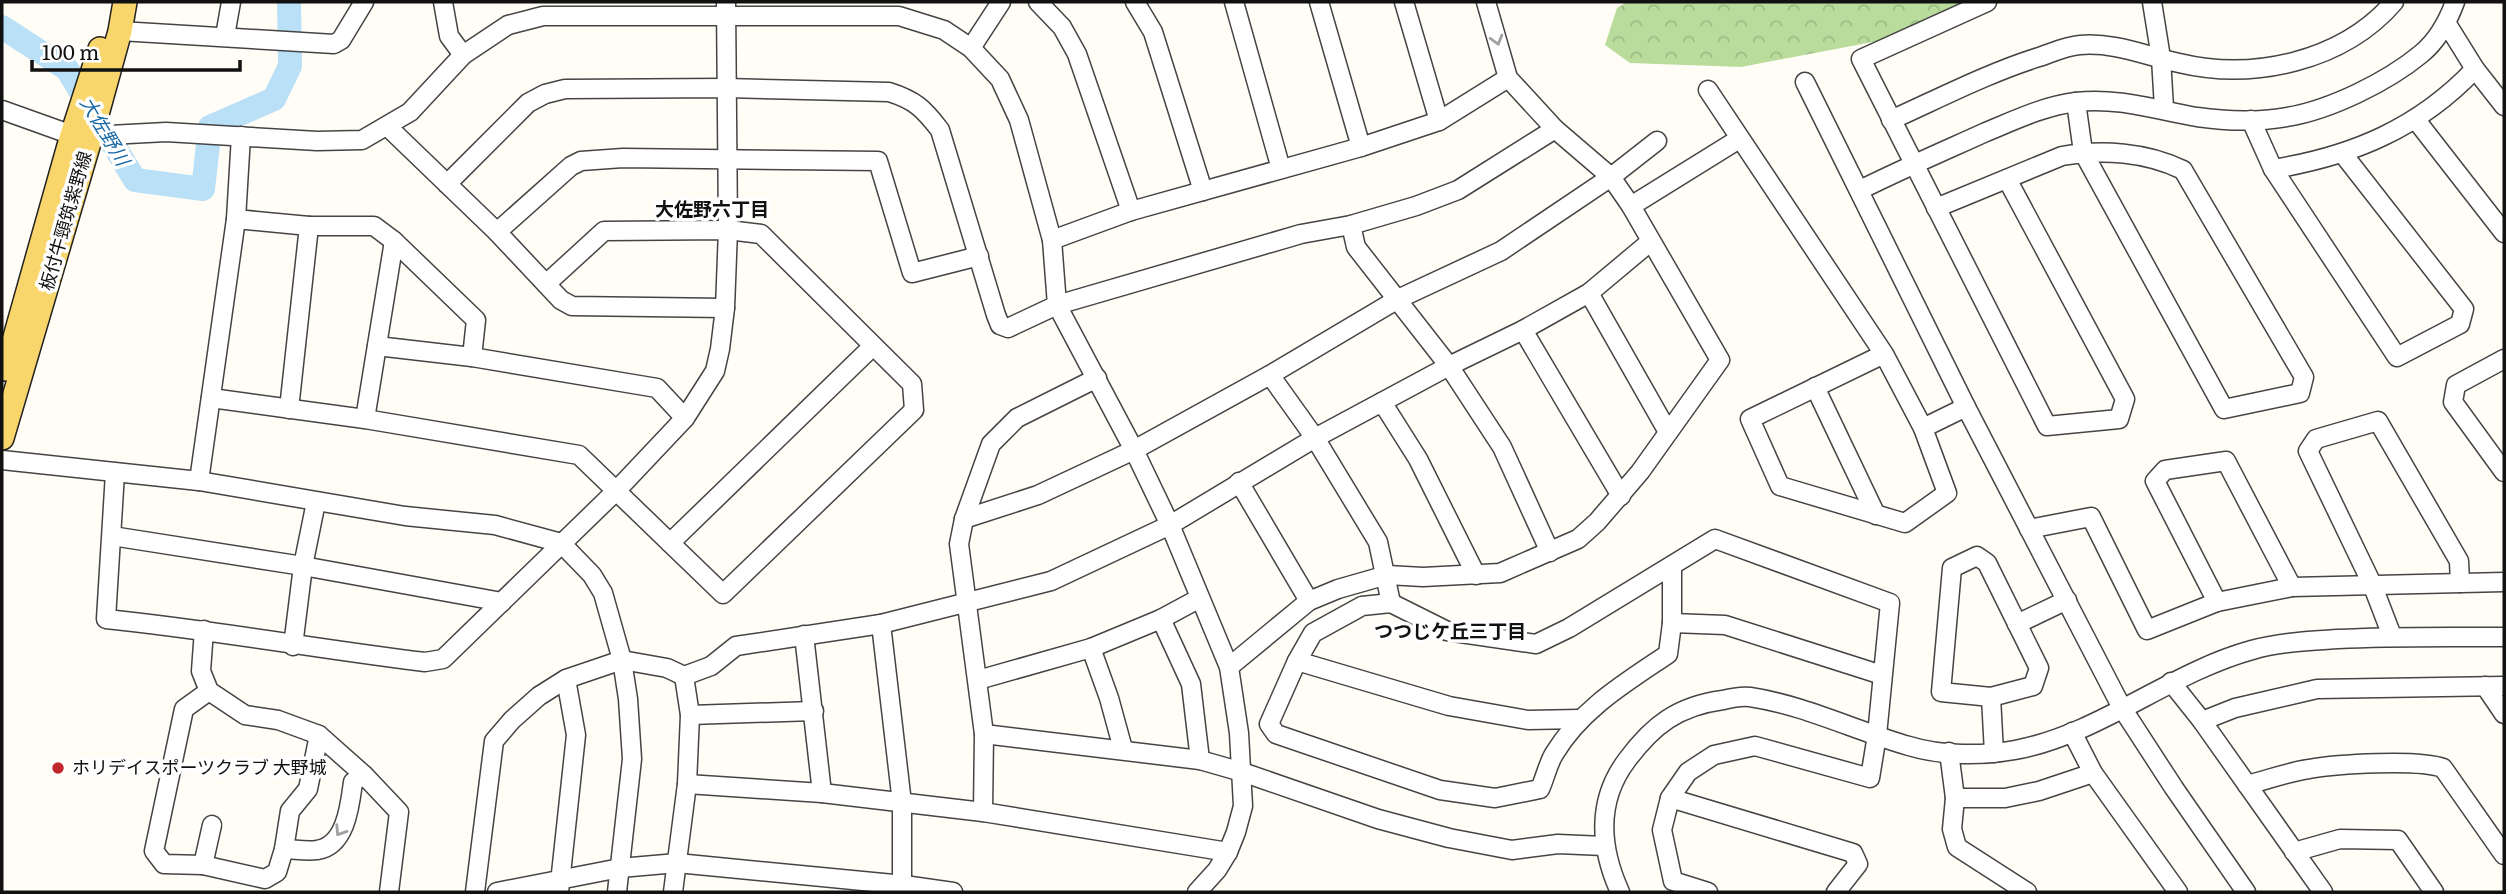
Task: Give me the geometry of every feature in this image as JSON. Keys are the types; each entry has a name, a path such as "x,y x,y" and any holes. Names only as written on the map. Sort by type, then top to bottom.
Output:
{"main road":[{"name":"板付牛頸筑紫野線","path":"2,438 81,136 110,2"},
{"name":"板付牛頸筑紫野線","path":"2,384 81,136 120,31 125,2"}],"street":[{"path":"225,36 231,2"},
{"path":"120,31 334,44 341,40 364,2"},
{"path":"443,2 449,36 463,55"},
{"path":"971,48 1001,2"},
{"path":"1038,2 1062,27 1077,54 1131,211"},
{"path":"1135,2 1153,32 1203,191"},
{"path":"1234,2 1281,169"},
{"path":"1319,2 1361,147"},
{"path":"1404,2 1439,121"},
{"path":"1229,667 1309,601 1338,589 1387,575 1423,577 1500,573 1578,539 1621,496 1720,360 1631,206 1611,177 1555,130 1508,78 1486,2"},
{"path":"1987,2 1861,59 2047,426 2119,419 2125,399 2007,179"},
{"path":"2152,2 2161,58 2164,108"},
{"path":"1891,120 2018,63 2079,45 2127,48 2208,69 2270,68 2299,61 2363,30 2394,2"},
{"path":"1860,190 1914,163 2037,111 2076,102 2108,101 2164,108 2197,117 2251,120 2287,117 2325,107 2383,80 2422,54 2447,23 2455,2"},
{"path":"2,110 81,136 166,132 317,141 362,140 410,112 463,55 508,25 543,16 727,8 899,16 944,30 971,48 1000,79 1019,120 1052,240 1057,305 1134,450 1170,525 1229,667 1242,772 1243,806 1227,852 1217,870 1197,892"},
{"path":"115,473 106,619 204,629 293,646 425,662 443,659 617,490 685,418 715,371 725,307 727,8"},
{"path":"2447,23 2475,69 2504,106"},
{"path":"2273,169 2312,163 2343,154 2416,120 2436,106 2475,69"},
{"path":"1052,240 1131,211 1361,147 1439,121 1508,78"},
{"path":"1805,82 1966,407 2122,708 2246,892"},
{"path":"447,184 528,103 545,93 565,89 726,88 889,92 910,99 927,112 940,130 1000,325 1008,328 1057,305 1301,234 1351,225 1416,206 1458,190 1555,130"},
{"path":"1708,90 1884,354 1923,428 1947,492 1905,523 1780,486 1750,419 1884,354"},
{"path":"1936,208 2062,156 2083,152 2112,151 2171,164 2183,170 2304,377 2300,393 2224,410 2083,152 2076,102"},
{"path":"2251,120 2273,169 2398,357 2460,324 2464,309 2343,154"},
{"path":"2416,120 2504,233"},
{"path":"388,127 497,232 561,299 572,306 725,307"},
{"path":"200,481 236,219 237,135"},
{"path":"1631,206 1739,139"},
{"path":"964,519 1038,495 1134,450 1270,375 1398,299 1501,251 1611,177 1657,141"},
{"path":"497,232 571,166 581,161 622,158 878,161 912,273 979,256"},
{"path":"236,219 309,226 374,226 394,241 476,320 472,357"},
{"path":"1351,225 1356,247 1449,366 1503,447 1550,552"},
{"path":"289,409 309,226"},
{"path":"211,398 365,419 579,455 723,594 914,410 912,384 761,234 727,230 604,231 546,284"},
{"path":"365,419 394,241"},
{"path":"475,892 494,741 539,696 566,679 622,660 667,668 684,676 710,666 736,646 880,624 1051,581 1170,525 1315,438 1449,366 1523,330 1589,292 1650,242"},
{"path":"1589,292 1668,432"},
{"path":"1523,330 1621,496"},
{"path":"670,543 873,345"},
{"path":"377,346 472,357 657,387 685,418"},
{"path":"2504,359 2456,385 2453,402 2504,472"},
{"path":"1270,375 1315,438 1378,542 1391,603"},
{"path":"983,812 984,734 969,602 959,544 964,519 991,443 1017,418 1097,378"},
{"path":"1815,387 1876,514"},
{"path":"1382,402 1418,459 1476,575"},
{"path":"1923,428 1966,407"},
{"path":"2392,636 2372,584 2308,451 2316,439 2378,421 2459,561 2460,583"},
{"path":"2,460 200,481 405,516 495,525 561,543 592,575 603,593 622,660 632,759 617,892"},
{"path":"2217,602 2155,481 2165,470 2226,461 2292,587"},
{"path":"1239,482 1309,601"},
{"path":"293,646 303,566 316,502"},
{"path":"2029,529 2091,517 2147,630 2217,602 2292,587 2504,582"},
{"path":"112,536 303,566 502,602"},
{"path":"1672,565 1672,623 1668,654 1606,696 1580,719 1553,755 1540,789 1495,798 1440,790 1276,734 1269,724 1297,661 1313,633 1362,606 1391,603 1447,631 1536,644 1569,628 1672,565 1715,539 1890,603 1870,778 1755,746 1714,755 1688,772 1670,798 1662,830 1673,881 1708,892"},
{"path":"1977,556 1987,563 2017,624 2039,668 2033,685 1992,697 1941,692 1952,568 1977,556"},
{"path":"978,680 1091,648 1161,619 1200,598"},
{"path":"2017,624 2067,600"},
{"path":"1161,619 1191,684 1200,760"},
{"path":"1672,623 1725,625 1882,676"},
{"path":"880,624 902,803 903,889"},
{"path":"204,629 201,671 209,691 246,715 278,720 320,735 365,775 399,812 389,892"},
{"path":"804,635 822,793"},
{"path":"1620,892 1604,846 1605,808 1618,771 1644,737 1670,716 1704,702 1747,696 1784,705 1911,747 1949,752 1994,753 2031,747 2072,732 2171,682 2251,650 2294,642 2392,636 2504,637"},
{"path":"1091,648 1110,698 1123,749"},
{"path":"1297,661 1449,706 1528,719 1580,719"},
{"path":"673,892 687,784 690,715 684,676"},
{"path":"560,885 576,735 566,679"},
{"path":"2171,682 2202,720 2323,892"},
{"path":"2486,686 2504,714"},
{"path":"2202,720 2235,708 2317,689 2504,686"},
{"path":"209,691 184,709 154,851 164,864 203,865 265,879 277,872 290,811 308,789 320,735"},
{"path":"1992,697 1994,753"},
{"path":"690,715 814,711"},
{"path":"2072,732 2093,774 2178,892"},
{"path":"984,734 1200,760 1378,819 1449,838 1512,849 1558,844 1604,846"},
{"path":"1949,752 1955,798 1952,828 1957,847 2027,892"},
{"path":"2247,785 2310,768 2393,763 2435,765 2443,768 2504,855"},
{"path":"1955,798 2005,798 2039,791 2093,774"},
{"path":"284,849 319,850 337,838 348,818 353,782 365,775"},
{"path":"687,784 822,793 983,812 1227,852"},
{"path":"1670,798 1853,853 1858,864 1836,892"},
{"path":"203,865 212,825"},
{"path":"2294,852 2340,839 2398,840 2434,892"},
{"path":"497,892 560,885 620,868 677,863 903,889 953,892"}],"green space":[{"path":"1627,2 1962,2 1904,36 1741,67 1630,63 1605,45 1617,8"}],"waterway":[{"name":"大佐野川","path":"2,27 67,69 135,180 203,189 210,127 274,99 290,66 289,2"}],"place":[{"name":"ホリデイスポーツクラブ 大野城","path":"58,768"}],"district":[{"name":"大佐野六丁目","path":"712,209"},
{"name":"つつじケ丘三丁目","path":"1450,631"}]}
